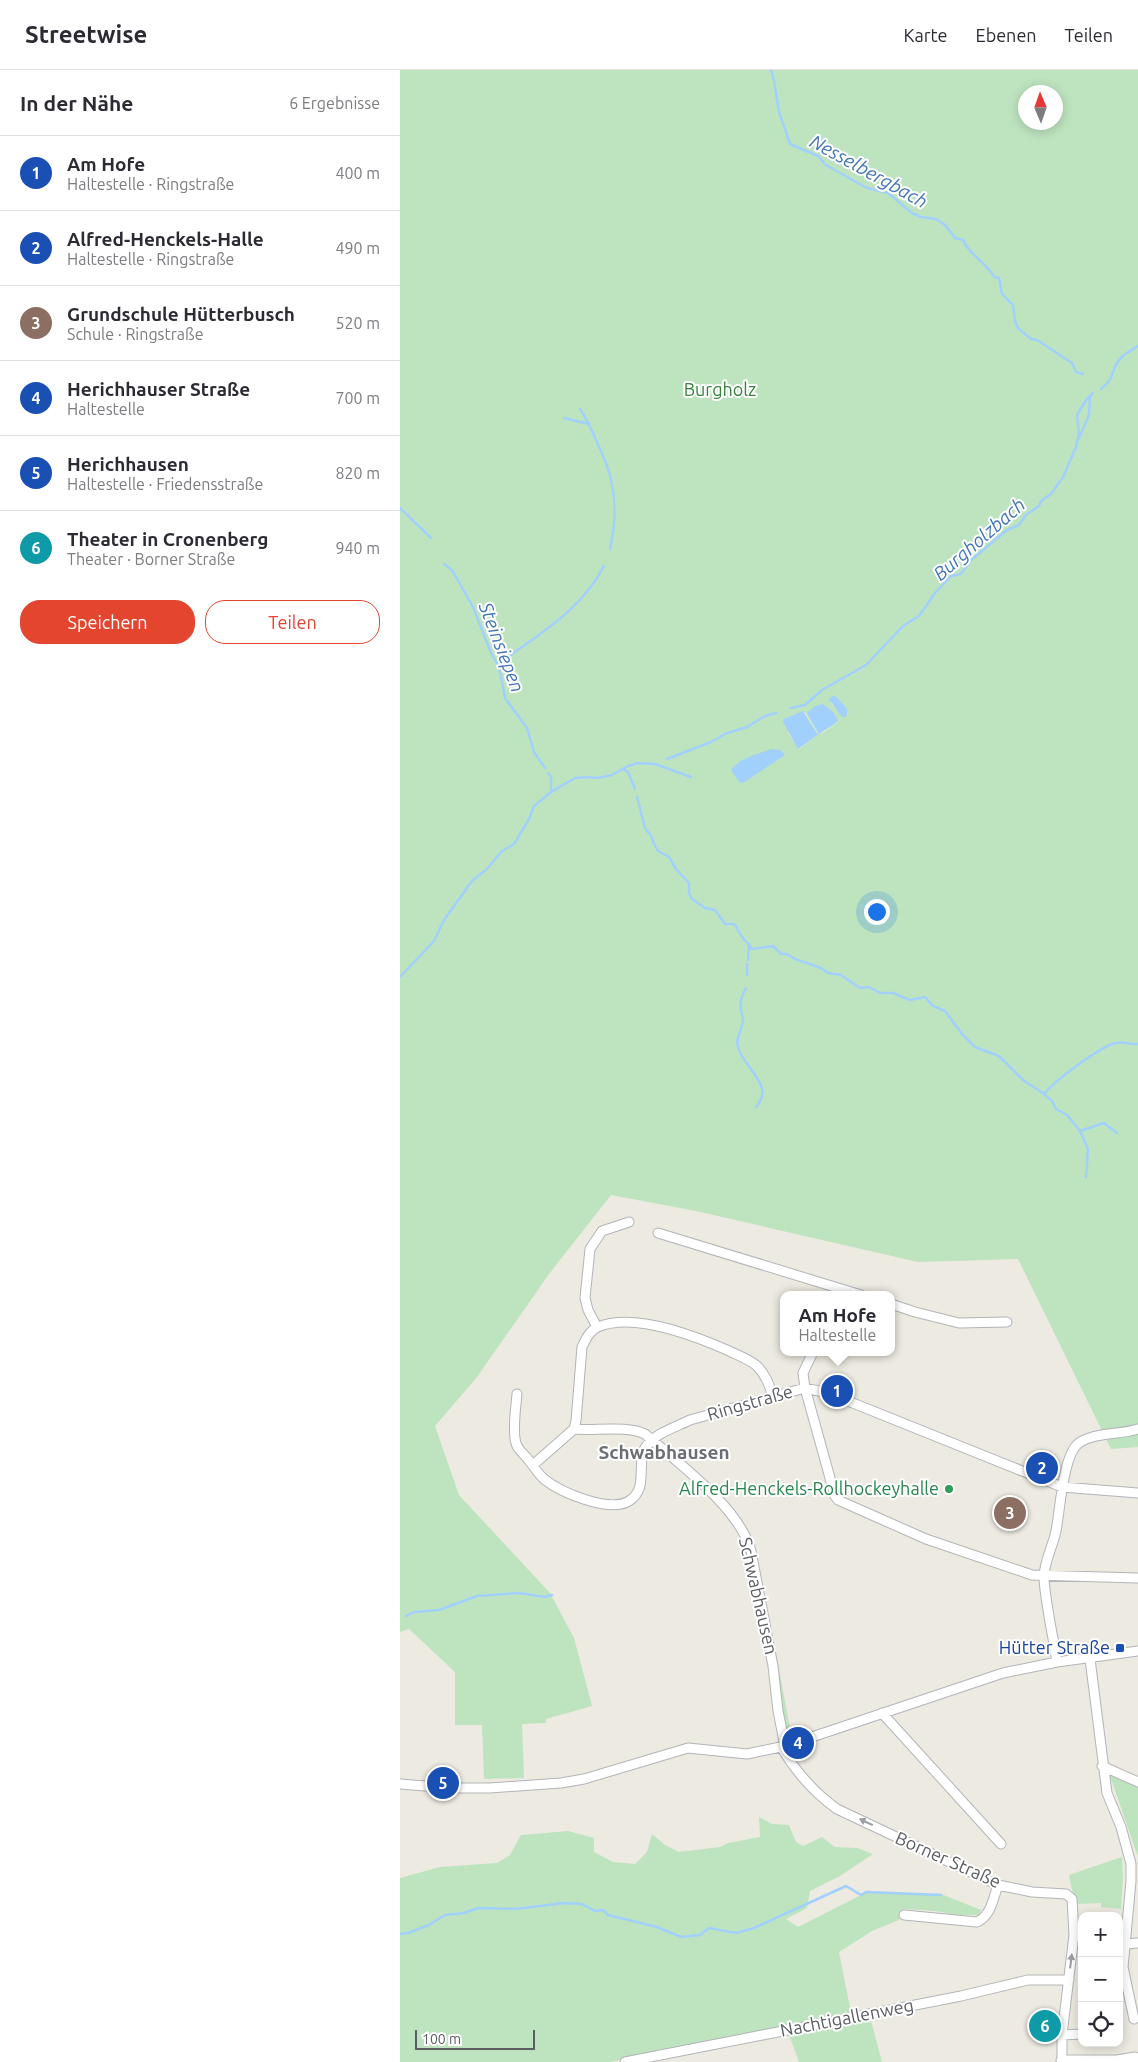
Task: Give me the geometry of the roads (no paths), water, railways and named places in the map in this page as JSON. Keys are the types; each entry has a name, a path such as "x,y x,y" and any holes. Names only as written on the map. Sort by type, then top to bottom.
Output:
{"street":[{"path":"597,1327 588,1310 585,1298 590,1249 602,1231 629,1222"},
{"path":"658,1233 848,1291"},
{"path":"895,1305 959,1323 1007,1322"},
{"path":"534,1465 574,1429 582,1347 586,1336 597,1327 616,1323 634,1323 674,1329 696,1337 746,1358 757,1366 767,1378 772,1396"},
{"path":"811,1356 803,1373 805,1388 835,1496 838,1500 926,1539 1032,1575 1044,1577 1138,1578"},
{"name":"Ringstraße","path":"652,1440 690,1420 805,1388 828,1393 1062,1487 1138,1493"},
{"path":"517,1394 516,1446 534,1465 543,1478 574,1496 594,1502 620,1505 629,1501 640,1490 644,1449 652,1440"},
{"name":"Schwabhausen","path":"574,1429 591,1431 633,1430 644,1434 721,1502 736,1519 748,1539 773,1666 783,1746"},
{"path":"1057,1662 1044,1577 1056,1531 1062,1487 1074,1449 1079,1443 1088,1438 1138,1429"},
{"path":"400,1784 450,1788 490,1788 561,1783 606,1773 688,1748 747,1754 783,1746 1003,1673 1057,1662 1138,1651"},
{"path":"1090,1659 1102,1766 1107,1793 1131,1864 1123,1967 1134,2019"},
{"path":"882,1713 1001,1844"},
{"name":"Borner Straße","path":"783,1746 804,1781 821,1798 837,1809 998,1884 1032,1892 1066,1894 1072,1899 1074,1935 1062,2035 1062,2061"},
{"path":"1102,1766 1138,1782"},
{"path":"904,1915 977,1922 986,1917 998,1884"},
{"path":"1126,1944 1138,1943"},
{"name":"Nachtigallenweg","path":"625,2062 961,1996 1028,1980 1069,1980"},
{"path":"1062,2035 1078,2034"},
{"path":"1062,2061 1136,2060"}],"water":[{"path":"833,696 837,697 848,710 846,717 842,717 829,699"},
{"path":"823,704 833,712 838,720 819,734 807,713 815,706"},
{"path":"803,711 818,735 798,749 783,722 784,719"},
{"path":"771,749 781,750 785,755 743,783 739,782 731,770 744,759"}],"waterway":[{"name":"Nesselbergbach","path":"771,70 779,112 790,144 818,156 826,165 867,188 888,193 912,213 921,217 936,219 945,225 955,238 963,240 969,250 987,267 994,277 999,278 1002,294 1013,305 1018,328 1031,339 1037,340 1072,363 1076,372 1083,374"},
{"name":"Burgholzbach","path":"1101,389 1110,380 1120,359 1138,346"},
{"name":"Burgholzbach","path":"791,708 805,705 822,690 866,665 903,626 919,616 935,593 951,576 961,574 971,560 1007,530 1019,525 1026,515 1051,494 1063,477 1076,447 1079,433 1077,415 1086,400 1093,393"},
{"path":"1079,438 1089,415 1090,397"},
{"path":"580,409 589,424 606,463 613,487 615,511 610,549"},
{"path":"564,418 589,424"},
{"name":"Steinsiepen","path":"400,508 431,538"},
{"name":"Steinsiepen","path":"444,564 452,570 473,607 491,653 499,667 505,698 527,728 534,752 545,768"},
{"path":"497,665 542,633 570,610 583,597 604,566"},
{"name":"Burgholzbach","path":"667,759 711,742 727,733 747,727 765,716 776,713"},
{"name":"Burgholzbach","path":"400,977 434,941 444,920 472,881 487,869 502,851 514,844 529,819 534,806 551,792 575,778 598,778 612,775 637,763 655,764 691,777"},
{"path":"622,769 628,772 635,789"},
{"name":"Steinsiepen","path":"548,773 551,777 551,792"},
{"path":"637,797 645,828 658,851 669,857 676,869 689,883 689,893 692,899 705,908 715,910 725,924 736,926 752,949 773,946 781,954 787,954 795,959 821,968 828,973 841,975 860,988 869,987 880,993 893,993 910,1000 925,997 933,1006 945,1011 962,1034 975,1047 999,1056 1023,1080 1052,1101 1056,1109 1067,1115 1080,1131 1104,1123 1117,1133"},
{"path":"748,960 749,944"},
{"path":"747,964 747,975"},
{"path":"746,988 740,1007 743,1020 737,1043 741,1055 760,1084 762,1091 761,1099 756,1107"},
{"path":"1044,1094 1057,1081 1100,1050 1116,1043 1138,1044"},
{"path":"1080,1131 1088,1149 1086,1177"},
{"path":"406,1616 414,1612 439,1610 477,1596 520,1593 544,1597 552,1595"},
{"path":"400,1934 429,1925 445,1915 464,1913 478,1908 515,1909 564,1903 582,1904 595,1911 603,1910 608,1915 657,1927 681,1937 700,1935 709,1928 736,1933 754,1928 846,1886 861,1895 866,1892 941,1895"}],"place":[{"name":"Am Hofe","path":"837,1391"},
{"name":"Alfred-Henckels-Halle","path":"1042,1468"},
{"name":"Alfred-Henckels-Rollhockeyhalle","path":"949,1489"},
{"name":"Grundschule Hütterbusch","path":"1010,1513"},
{"name":"Hütter Straße","path":"1120,1648"},
{"name":"Herichhauser Straße","path":"798,1743"},
{"name":"Herichhausen","path":"443,1783"},
{"name":"Theater in Cronenberg","path":"1045,2026"}],"district":[{"name":"Schwabhausen","path":"664,1452"}],"park label":[{"name":"Burgholz","path":"720,390"}]}
